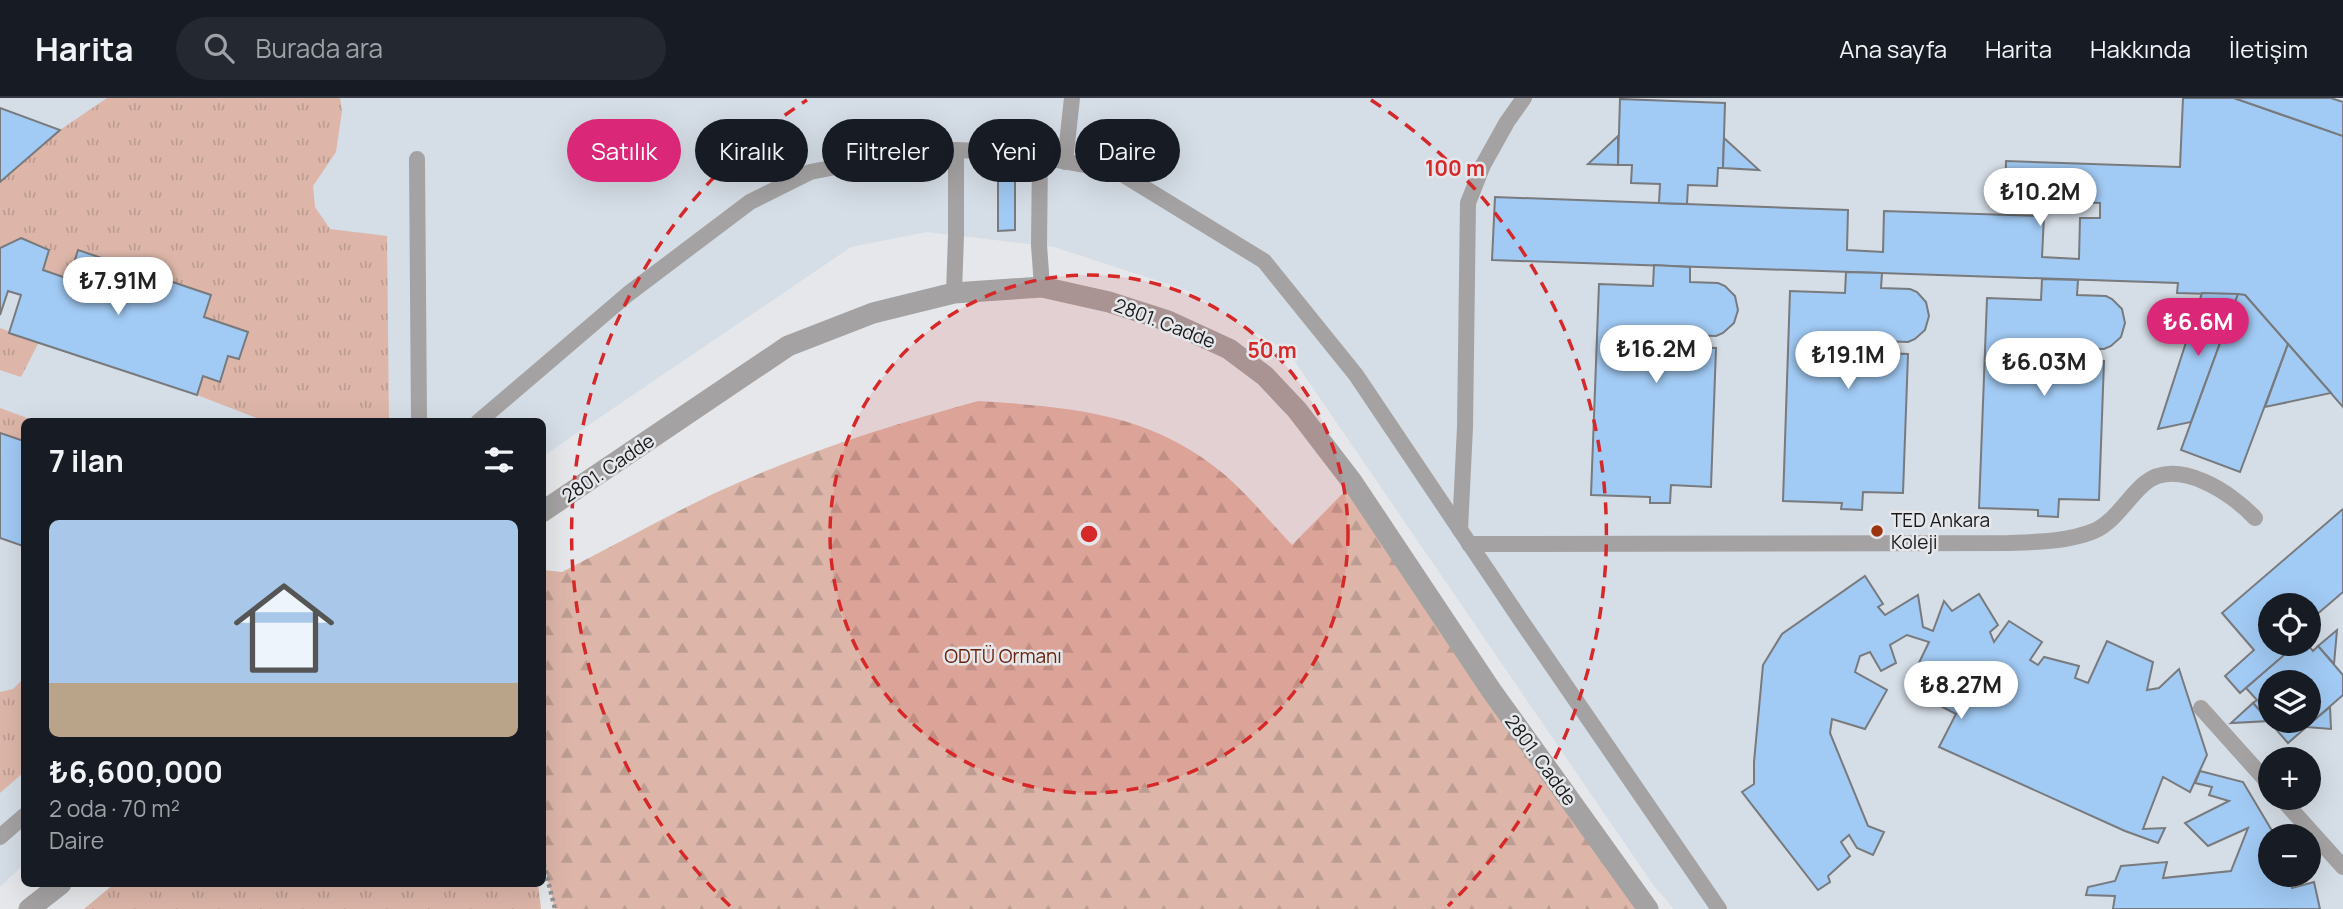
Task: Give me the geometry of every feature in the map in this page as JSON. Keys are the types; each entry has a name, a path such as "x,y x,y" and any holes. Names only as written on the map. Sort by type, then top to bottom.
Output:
{"street":[{"name":"2801. Cadde","path":"546,509 788,346 873,313 954,293 1042,287 1110,302 1168,321 1229,349 1265,376 1297,410 1340,466 1491,690 1648,909"},
{"path":"29,909 57,887"}],"lane":[{"path":"1065,162 1072,98"},
{"path":"1460,530 1465,427 1468,203 1483,165 1524,98"},
{"path":"954,293 956,150"},
{"path":"483,418 628,294 750,202 810,172 857,163 968,151"},
{"path":"417,159 419,418"},
{"path":"1061,161 1117,171 1264,261 1356,375 1719,909"},
{"path":"1040,182 1042,287"},
{"path":"1469,544 2008,543 2059,540 2095,530 2146,483 2172,473 2192,477 2217,488 2242,504 2255,518"},
{"path":"2201,708 2258,772"},
{"path":"2292,810 2343,867"},
{"path":"0,837 21,819"}],"path":[{"path":"546,873 555,909"}],"shaded area":[{"name":"TED Ankara Koleji","path":"0,98 2343,98 2343,909 1674,909 1654,886 1289,353 1189,291 1054,247 927,232 851,247 546,454 546,418 21,418 21,867 0,887"}],"green space":[{"path":"107,98 340,98 342,111 336,152 313,186 315,207 330,229 387,236 389,418 257,418 197,395 203,376 204,317 211,295 78,250 69,279 43,270 48,250 21,238 0,249 0,182 60,130"},
{"path":"0,328 39,342 21,377 0,370"},
{"name":"ODTÜ Ormanı","path":"978,401 1077,410 1138,425 1197,454 1225,475 1292,545 1353,483 1648,909 555,909 546,873 546,570 562,572 747,479 811,453"},
{"path":"0,408 27,418 21,418 21,440 0,433"},
{"path":"21,681 21,775 0,793 0,692 13,689"},
{"path":"110,887 538,887 541,909 84,909"}],"building":[{"path":"2183,98 2234,98 2343,136 2343,407 2245,295 2177,293 2178,283 1492,260 1495,197 1848,210 1847,250 1883,252 1884,211 2044,216 2042,257 2079,259 2080,218 2100,218 2100,203 2005,199 2006,161 2180,167"},
{"path":"2234,98 2331,98 2343,102 2343,136"},
{"path":"1620,99 1725,103 1723,168 1718,168 1717,186 1688,185 1687,204 1659,203 1660,184 1631,183 1632,165 1618,165"},
{"path":"0,108 60,130 0,182"},
{"path":"1618,136 1618,165 1588,164"},
{"path":"1724,138 1759,170 1723,168"},
{"path":"998,182 1015,182 1015,230 998,231"},
{"path":"21,238 49,250 43,270 69,279 78,250 211,295 204,317 248,332 239,359 228,356 220,382 203,376 197,395 9,333 21,295 8,291 0,315 0,248"},
{"path":"1654,265 1690,267 1690,282 1718,283 1725,286 1735,296 1738,310 1734,323 1723,333 1716,336 1689,335 1689,347 1716,348 1711,487 1671,485 1670,503 1650,503 1650,497 1591,495 1599,284 1653,286"},
{"path":"1846,272 1882,273 1881,288 1910,289 1917,292 1926,302 1929,316 1925,330 1915,339 1908,342 1881,341 1881,353 1908,354 1903,493 1863,492 1862,510 1841,509 1842,503 1783,501 1790,291 1845,293"},
{"path":"2042,279 2078,280 2077,295 2106,296 2112,299 2122,309 2125,323 2121,337 2111,346 2104,349 2077,348 2076,360 2104,361 2099,500 2059,499 2058,517 2038,516 2038,510 1979,508 1987,298 2041,300"},
{"path":"2202,293 2238,294 2191,422 2158,429"},
{"path":"2238,294 2245,295 2288,344 2240,472 2181,450"},
{"path":"2288,344 2331,393 2265,407"},
{"path":"0,433 21,440 21,545 0,538"},
{"path":"2343,509 2343,592 2321,611 2321,593 2258,593 2258,656 2283,656 2267,670 2258,670 2258,678 2240,693 2225,676 2254,650 2222,613"},
{"path":"1865,576 1883,604 1878,607 1885,615 1918,595 1923,627 1933,631 1944,601 1952,611 1979,594 1998,625 1990,632 1994,642 2009,621 2042,642 2030,660 2038,665 2044,657 2079,666 2075,678 2088,683 2107,641 2153,662 2147,690 2159,688 2179,669 2207,755 2190,792 2163,777 2143,829 2165,828 2158,843 2125,831 1939,747 1956,714 1914,692 1926,673 1916,669 1929,642 1907,635 1890,645 1896,663 1881,671 1870,652 1860,656 1855,672 1887,690 1865,729 1832,719 1830,733 1868,826 1884,832 1873,855 1857,848 1849,835 1841,842 1850,856 1828,876 1830,882 1818,890 1742,792 1754,784 1763,665 1782,634"},
{"path":"2337,630 2334,664 2321,649 2321,643"},
{"path":"2321,649 2343,675 2343,695 2321,714 2321,670 2267,670 2283,656 2321,656"},
{"path":"2258,678 2258,709 2253,703 2257,700 2246,688"},
{"path":"2253,703 2258,709 2258,722 2231,723"},
{"path":"2330,707 2331,729 2321,728 2321,714"},
{"path":"2279,733 2299,733 2288,743"},
{"path":"2200,771 2243,782 2268,824 2258,824 2258,887 2315,887 2320,909 2113,909 2115,896 2086,895 2088,887 2115,881 2121,866 2167,862 2163,878 2231,871 2248,828 2208,846 2185,823 2229,801 2209,795 2212,787 2195,783"}],"place":[{"name":"TED Ankara Koleji","path":"1877,531"}]}
